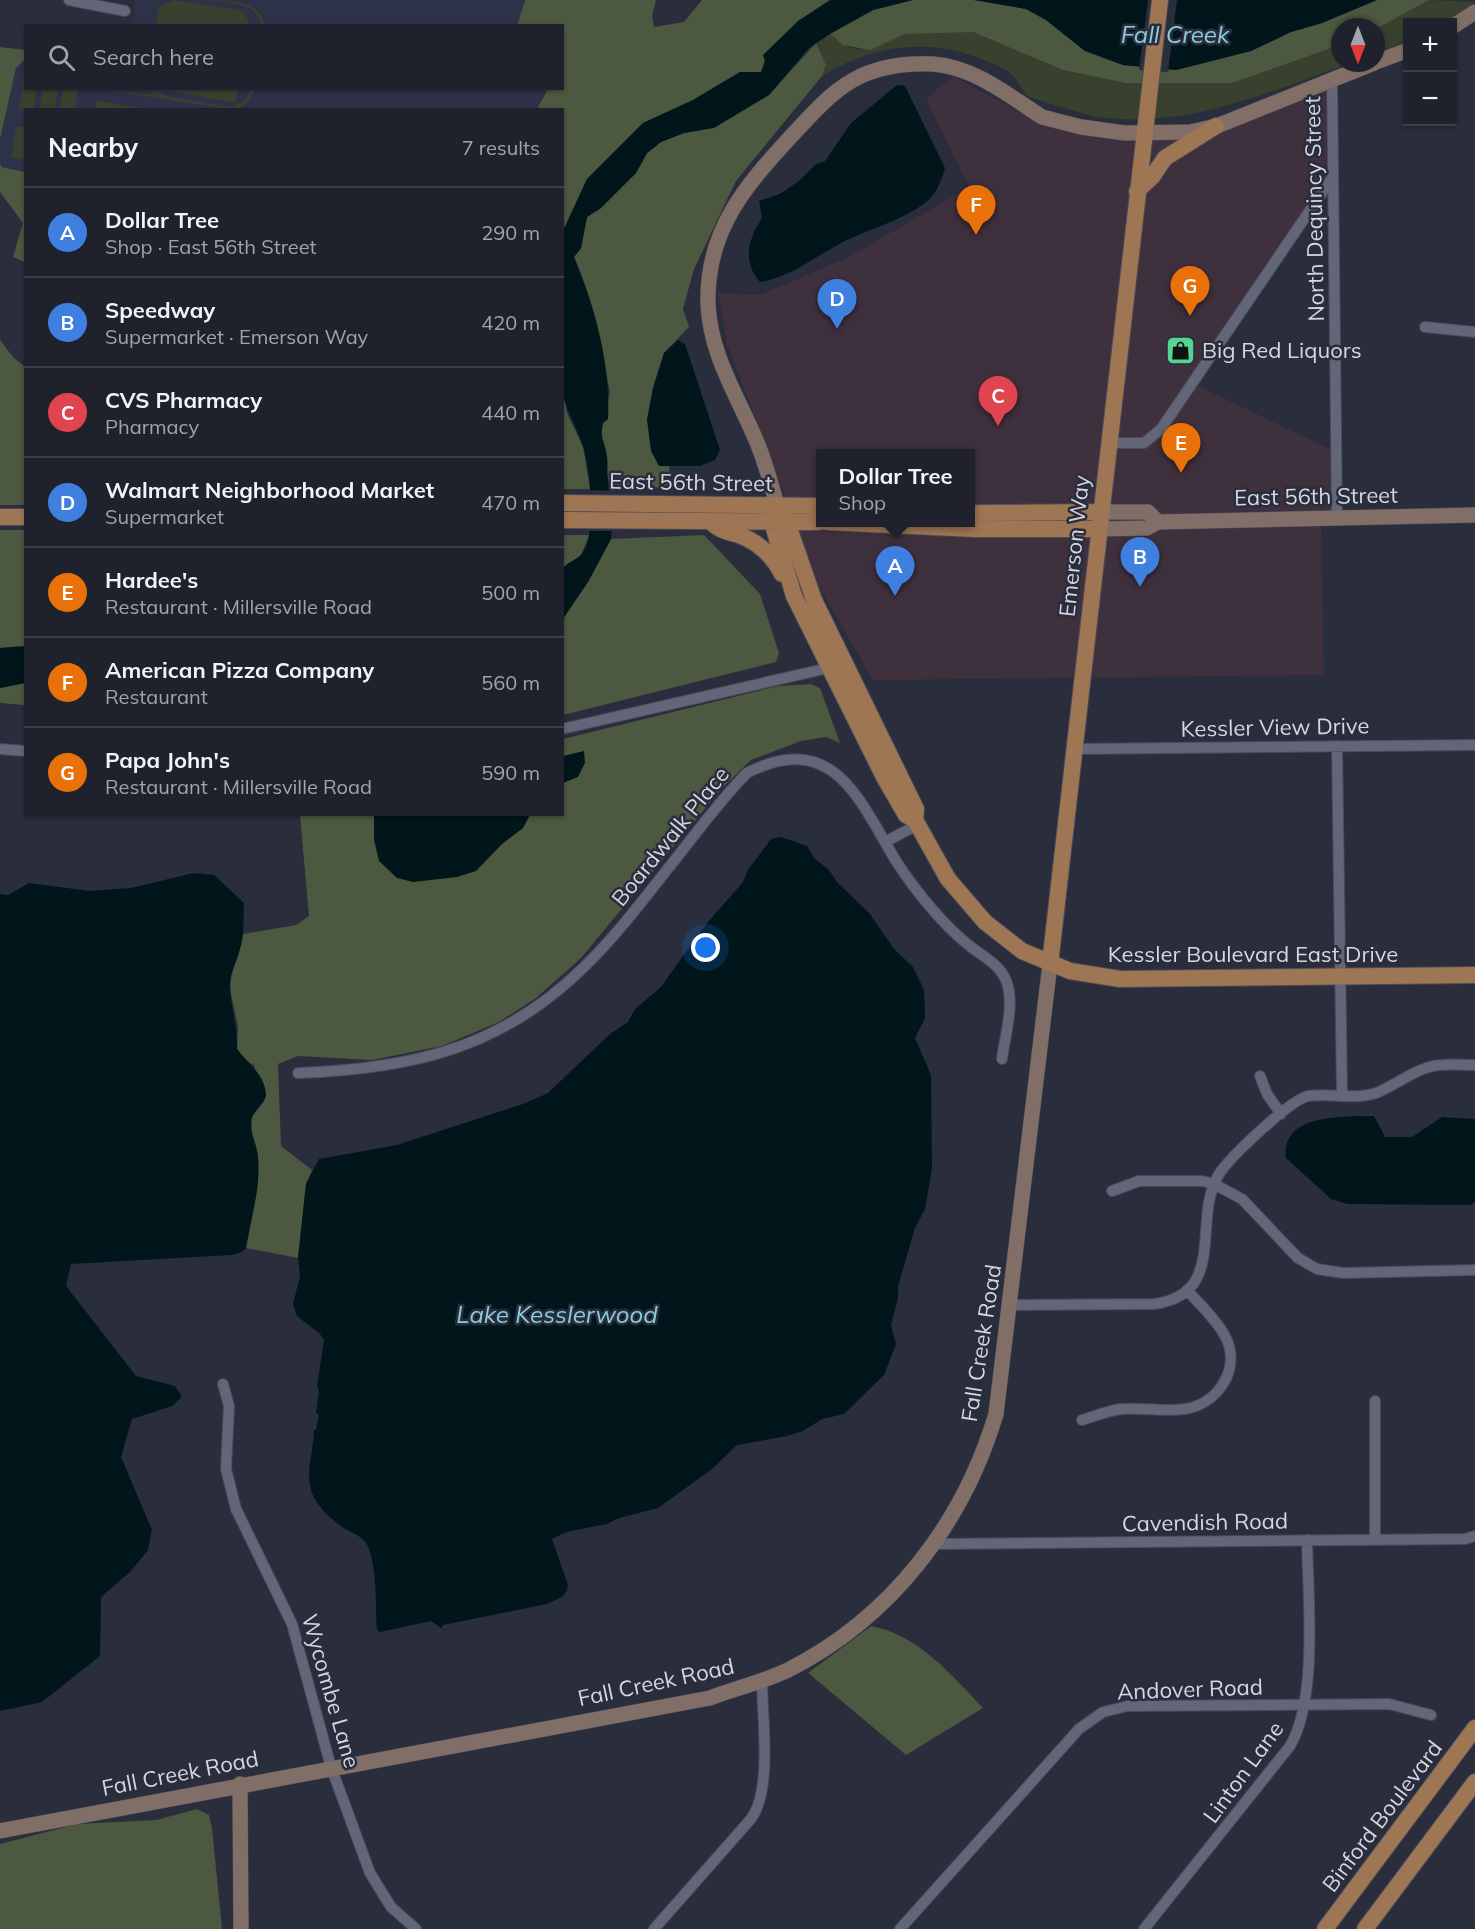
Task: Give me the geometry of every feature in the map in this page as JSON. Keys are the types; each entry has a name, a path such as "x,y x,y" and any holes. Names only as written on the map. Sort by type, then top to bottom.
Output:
{"main road":[{"name":"Emerson Way","path":"1050,964 1160,0"},
{"path":"1457,24 1475,12"},
{"path":"1385,59 1403,52"},
{"path":"777,505 760,448 714,346 708,301 711,268 724,225 738,199 761,169 836,91 862,75 891,66 934,64 972,74 1042,117 1053,121 1100,130 1144,134 1191,132 1216,126 1352,72"},
{"path":"1137,191 1152,177 1165,158 1216,126"},
{"name":"East 56th Street","path":"564,503 710,521 816,522"},
{"name":"East 56th Street","path":"564,520 645,512 777,505 816,506"},
{"name":"Kessler Boulevard East Drive","path":"777,505 788,582 916,809 916,823 948,879 972,908 1010,943 1050,964 1087,975 1120,979 1475,975"},
{"name":"East 56th Street","path":"928,527 968,529 1099,520 1148,512 1158,522 1475,516"},
{"name":"East 56th Street","path":"975,513 1099,520"},
{"path":"0,517 24,517"},
{"path":"710,521 720,530 743,537 761,548 788,582"},
{"name":"Kessler Boulevard East Drive","path":"779,522 809,588 836,665"},
{"name":"Fall Creek Road","path":"0,1830 702,1700 762,1681 817,1653 854,1627 901,1584 934,1544 961,1502 990,1435 1000,1393 1050,964"},
{"name":"Binford Boulevard","path":"1325,1929 1475,1728"},
{"path":"1365,1929 1475,1782"},
{"path":"240,1784 241,1929"}],"street":[{"path":"69,0 125,11"},
{"name":"North Dequincy Street","path":"1332,80 1337,518"},
{"path":"1108,444 1144,443 1161,429 1332,178"},
{"path":"1425,327 1475,332"},
{"path":"564,729 836,665"},
{"name":"Kessler View Drive","path":"1075,749 1475,745"},
{"path":"1337,746 1342,1095"},
{"path":"0,749 24,751"},
{"name":"Boardwalk Place","path":"298,1072 372,1068 419,1061 474,1041 543,1003 585,966 610,939 747,773 769,763 805,761 825,767 839,775 859,796 885,842 931,908 954,932 994,964 1004,977 1009,997 1002,1059"},
{"path":"885,842 916,823"},
{"path":"1011,1305 1154,1304 1175,1298 1187,1290 1198,1277 1204,1261 1208,1206 1214,1184 1232,1157 1281,1114 1304,1097 1377,1092 1433,1066 1475,1065"},
{"path":"1260,1076 1267,1094 1281,1114"},
{"path":"1112,1191 1139,1181 1202,1181 1214,1184 1242,1199 1295,1256 1317,1269 1342,1273 1475,1270"},
{"path":"1082,1420 1123,1409 1190,1408 1205,1402 1218,1391 1229,1369 1228,1344 1221,1329 1187,1290"},
{"name":"Wycombe Lane","path":"223,1384 229,1406 225,1456 231,1494 241,1521 292,1624 331,1767 375,1883 391,1907 416,1929"},
{"path":"1375,1401 1375,1539"},
{"name":"Cavendish Road","path":"934,1544 1465,1539 1475,1536"},
{"name":"Linton Lane","path":"1144,1929 1290,1746 1306,1706 1308,1540"},
{"path":"654,1929 757,1809 763,1782 762,1681"},
{"name":"Andover Road","path":"900,1929 1079,1729 1096,1716 1128,1706 1389,1704 1431,1715"}],"shaded area":[{"path":"135,0 525,0 517,24 132,24"},
{"path":"24,60 24,90 547,90 538,108 24,108 24,172 1,167 0,162 0,139 16,68"},
{"path":"953,76 1036,121 1125,141 1180,140 1326,89 1327,193 1198,386 1332,450 1332,525 1321,525 1324,675 873,680 819,587 727,344 718,293 760,295 849,257 969,187 926,99"}],"green space":[{"path":"174,0 244,11 250,24 156,24 159,7"},
{"path":"207,0 233,1 250,6 262,17 264,24 261,24 259,17 248,7"},
{"path":"525,0 656,0 652,16 654,27 684,22 702,0 830,0 763,55 765,61 761,72 740,72 693,100 643,123 587,179 564,229 564,108 538,108 547,90 564,90 564,24 518,24"},
{"path":"913,0 974,0 1026,9 1046,20 1085,51 1123,65 1176,70 1251,51 1291,32 1331,19 1331,48 1232,83 1125,83 1063,70 973,32 905,34 870,50 843,45 830,34 873,10"},
{"path":"1377,0 1429,0 1385,24 1385,18 1334,18"},
{"path":"1429,0 1475,2 1452,18 1403,18 1403,43 1385,50 1385,24"},
{"path":"932,32 973,32 1063,70 1125,83 1232,83 1331,48 1331,70 1256,97 1192,114 1126,119 1093,116 1031,98 1008,71 981,59 935,48 912,47 867,55 822,76 826,65 816,43 830,34 853,48 862,49 870,48 895,36"},
{"path":"816,43 826,65 822,76 736,181 694,269 683,309 689,327 664,353 653,388 647,420 659,466 669,466 672,488 608,486 606,452 600,438 610,392 599,339 574,257 581,248 587,217 601,208 636,173 647,153 661,142 684,133 701,130 769,95"},
{"path":"0,47 24,50 24,60 16,68 0,139"},
{"path":"24,77 24,90 37,90 34,108 19,109"},
{"path":"43,90 58,90 55,108 40,108"},
{"path":"63,90 78,90 75,108 59,108"},
{"path":"107,90 155,95 152,90 171,97 230,107 245,101 251,90 255,90 250,100 241,108 222,108"},
{"path":"166,90 238,90 235,103"},
{"path":"96,101 142,108 95,108"},
{"path":"16,126 24,127 24,160 11,158"},
{"path":"0,162 1,167 24,172 24,262 13,257 23,223 0,192"},
{"path":"0,340 13,357 24,366 24,505 0,505"},
{"path":"564,399 567,413 583,447 590,489 564,489"},
{"path":"0,530 24,530 24,646 0,648"},
{"path":"564,535 589,535 581,555 564,567"},
{"path":"704,535 760,594 779,653 776,662 564,715 564,616 588,582 611,539"},
{"path":"24,683 24,705 0,703 0,688"},
{"path":"811,684 820,688 840,743 826,737 801,741 751,760 722,788 581,958 536,998 499,1022 442,1046 372,1060 298,1056 278,1064 281,1146 312,1170 306,1184 298,1258 246,1248 257,1189 258,1156 251,1135 252,1117 264,1101 254,1065 246,1061 237,1049 238,1026 230,989 231,974 243,934 296,925 309,916 300,816 564,816 564,739 778,686"},
{"path":"871,1626 888,1630 918,1647 946,1670 983,1708 906,1755 808,1673"},
{"path":"197,1809 209,1815 212,1828 222,1929 0,1929 0,1844 77,1824 156,1820"}],"water":[{"path":"830,0 913,0 873,10 830,34 809,48 769,95 714,128 684,133 661,142 647,153 636,173 601,208 587,217 581,248 574,257 595,316 604,357 608,419 603,423 602,435 609,483 615,493 611,539 588,582 564,618 564,567 581,555 586,546 591,518 591,502 583,446 564,398 564,229 587,179 643,123 693,100 740,72 761,72 765,61 763,55 798,21"},
{"name":"Fall Creek","path":"974,0 1377,0 1322,23 1291,32 1251,51 1176,70 1123,65 1085,51 1046,20 1026,9"},
{"path":"897,85 905,86 945,168 935,192 929,200 915,210 845,241 790,272 760,282 754,274 749,258 750,242 762,218 759,201 780,194 799,181 815,165 825,161 851,123"},
{"path":"678,340 685,344 720,450 715,460 700,466 659,466 651,451 647,420 653,388 664,353"},
{"path":"24,646 24,683 0,688 0,648"},
{"path":"584,751 585,763 578,777 564,783 564,756"},
{"path":"374,816 529,816 523,828 502,844 476,871 457,877 413,882 397,878 379,861 374,840"},
{"name":"Lake Kesslerwood","path":"781,837 807,846 814,858 829,870 837,882 870,914 894,949 913,967 924,990 925,1018 915,1038 931,1075 932,1168 925,1209 915,1228 898,1286 898,1298 891,1325 896,1344 884,1375 844,1414 822,1419 803,1431 787,1436 737,1445 712,1469 658,1508 619,1518 607,1524 566,1532 552,1539 568,1585 562,1597 547,1604 443,1625 441,1628 431,1621 380,1632 377,1629 375,1585 370,1551 361,1538 339,1525 325,1513 311,1491 309,1480 314,1430 316,1430 319,1415 316,1413 319,1390 317,1387 324,1340 320,1334 297,1316 293,1304 300,1276 298,1258 306,1184 319,1159 397,1145 526,1103 548,1093 610,1034 628,1022 635,1009 660,988 707,923 743,882 748,870 771,839"},
{"path":"194,873 214,875 244,903 242,943 230,984 231,1000 237,1049 259,1074 266,1094 251,1121 259,1169 246,1248 232,1255 71,1264 66,1286 136,1376 175,1386 182,1397 172,1406 132,1419 121,1457 152,1530 148,1550 131,1571 101,1597 100,1656 42,1702 0,1711 0,894 8,895 29,883 90,891 131,888"},
{"path":"1374,1116 1385,1137 1412,1137 1442,1117 1475,1119 1475,1202 1470,1205 1348,1204 1331,1199 1286,1158 1287,1143 1293,1133 1303,1125 1331,1118"}],"pier":[{"path":"1148,0 1177,0 1168,72 1139,70"},
{"path":"588,490 617,491 615,531 586,531"}],"place":[{"name":"American Pizza Company","path":"976,235"},
{"name":"Papa John's","path":"1190,316"},
{"name":"Walmart Neighborhood Market","path":"837,329"},
{"name":"Big Red Liquors","path":"1181,350"},
{"name":"CVS Pharmacy","path":"998,426"},
{"name":"Hardee's","path":"1181,473"},
{"name":"Speedway","path":"1140,587"},
{"name":"Dollar Tree","path":"895,596"}]}
